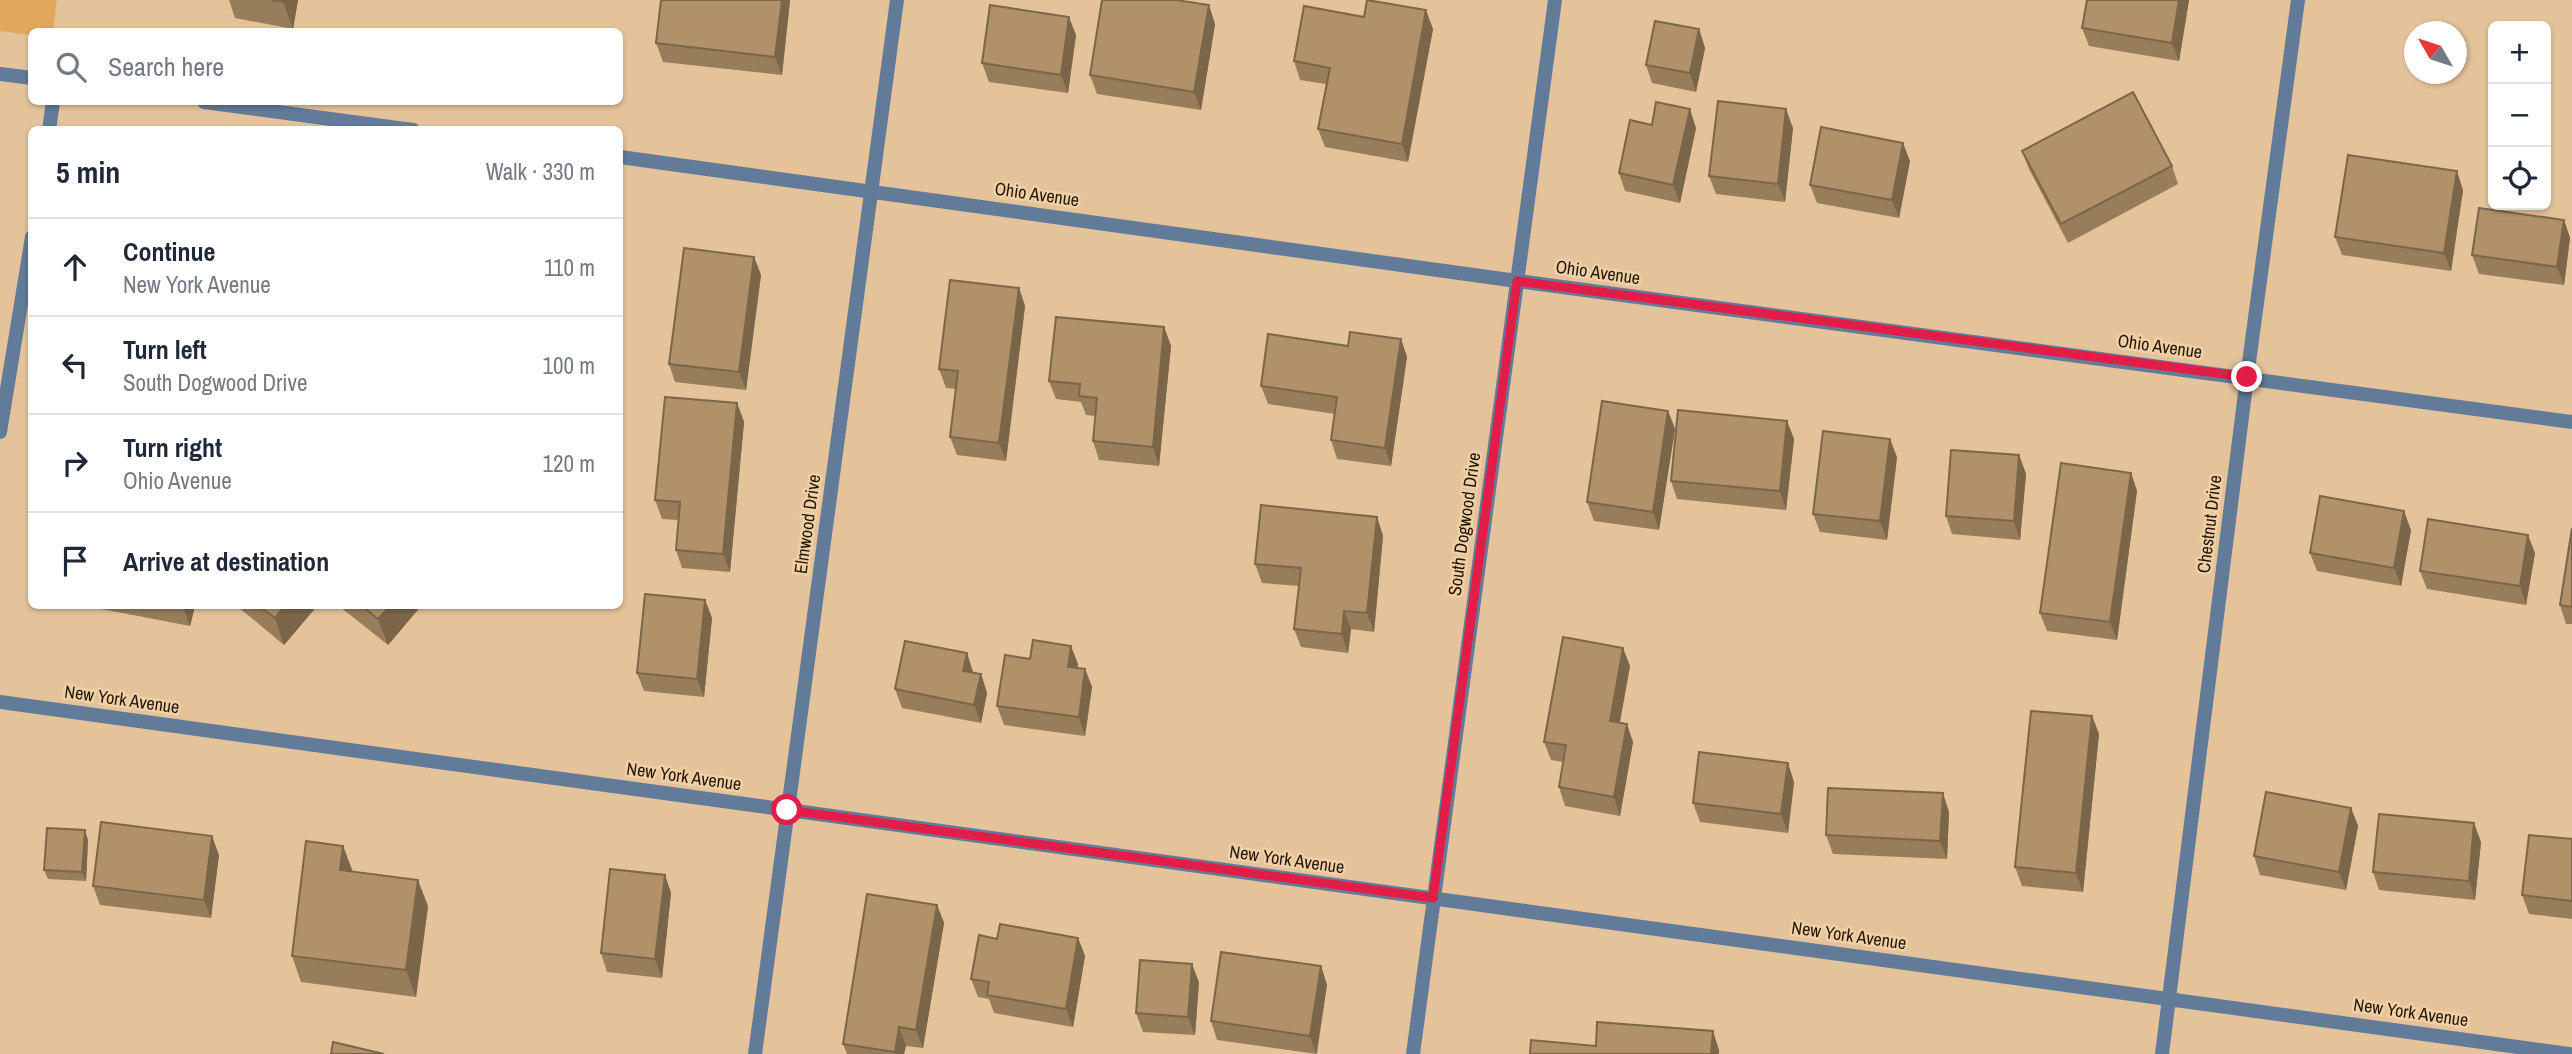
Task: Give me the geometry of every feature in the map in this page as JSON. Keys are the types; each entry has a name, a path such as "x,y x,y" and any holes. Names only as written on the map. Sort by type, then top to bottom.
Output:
{"street":[{"name":"Elmwood Drive","path":"755,1054 897,0"},
{"name":"South Dogwood Drive","path":"1413,1054 1555,0"},
{"name":"Chestnut Drive","path":"2162,1054 2247,377 2298,0"},
{"path":"0,74 28,78"},
{"path":"50,126 53,105"},
{"path":"226,105 383,126"},
{"name":"Ohio Avenue","path":"623,157 1517,281 2572,422"},
{"path":"0,432 28,261"},
{"name":"New York Avenue","path":"0,702 2569,1054"}],"shaded area":[{"path":"0,0 57,0 53,28 28,28 28,35 0,31"}],"building":[{"path":"661,0 782,0 775,57 656,43"},
{"path":"1102,0 1176,0 1209,5 1194,92 1090,75"},
{"path":"1367,0 1426,10 1402,144 1318,129 1330,68 1294,61 1304,6 1364,17"},
{"path":"2087,0 2179,0 2172,43 2082,28"},
{"path":"990,5 1069,17 1061,75 982,63"},
{"path":"1655,21 1699,29 1690,73 1646,65"},
{"path":"2133,92 2172,166 2061,224 2022,151"},
{"path":"1718,101 1786,109 1778,184 1709,176"},
{"path":"1656,102 1690,109 1673,185 1619,173 1630,120 1652,125"},
{"path":"1821,127 1903,143 1892,200 1810,185"},
{"path":"2348,155 2457,171 2444,253 2335,237"},
{"path":"2479,208 2564,220 2557,267 2472,255"},
{"path":"684,248 754,257 739,372 669,364"},
{"path":"950,280 1019,288 999,443 950,437 958,371 939,369"},
{"path":"1056,317 1164,327 1153,447 1093,441 1097,398 1079,396 1080,384 1049,381"},
{"path":"1350,332 1401,339 1385,448 1331,440 1337,397 1261,386 1268,334 1348,346"},
{"path":"665,397 737,403 723,554 676,550 680,502 655,500"},
{"path":"1602,401 1668,411 1653,512 1587,502"},
{"path":"1678,410 1787,421 1780,491 1671,481"},
{"path":"1823,431 1890,439 1880,521 1813,514"},
{"path":"1951,450 2019,455 2014,521 1946,516"},
{"path":"2061,463 2131,473 2110,622 2040,613"},
{"path":"2320,496 2404,511 2394,568 2310,553"},
{"path":"1261,505 1377,517 1367,613 1344,611 1342,634 1294,629 1301,568 1255,564"},
{"path":"2428,519 2528,535 2520,586 2420,571"},
{"path":"2572,528 2572,607 2560,605"},
{"path":"645,594 705,600 697,679 637,673"},
{"path":"263,609 282,609 275,618"},
{"path":"366,609 387,609 378,619"},
{"path":"1563,637 1623,648 1610,721 1627,724 1614,797 1559,787 1566,745 1544,742"},
{"path":"1033,640 1071,646 1068,667 1085,669 1079,717 997,706 1005,655 1030,659"},
{"path":"905,641 967,653 963,671 981,674 974,705 895,689"},
{"path":"2031,711 2092,716 2076,873 2015,867"},
{"path":"1699,752 1788,763 1781,814 1693,803"},
{"path":"1828,788 1943,793 1940,841 1826,835"},
{"path":"2266,792 2351,808 2339,872 2254,856"},
{"path":"2379,814 2474,823 2469,881 2373,872"},
{"path":"101,822 212,836 204,900 93,886"},
{"path":"47,828 85,830 82,872 44,870"},
{"path":"2529,835 2572,839 2572,901 2522,895"},
{"path":"306,841 343,846 340,870 418,880 406,970 292,956"},
{"path":"610,869 665,875 655,959 601,953"},
{"path":"867,894 937,905 916,1030 899,1027 895,1052 843,1044"},
{"path":"1000,924 1078,938 1066,1009 987,995 989,982 971,979 979,935 997,939"},
{"path":"1221,952 1321,966 1310,1036 1211,1021"},
{"path":"1140,960 1192,964 1188,1017 1136,1013"},
{"path":"1597,1022 1713,1031 1711,1054 1530,1054 1531,1040 1596,1046"},
{"path":"333,1042 384,1054 331,1054"}],"route":[{"path":"787,810 1433,898 1517,281 2247,377"}]}
